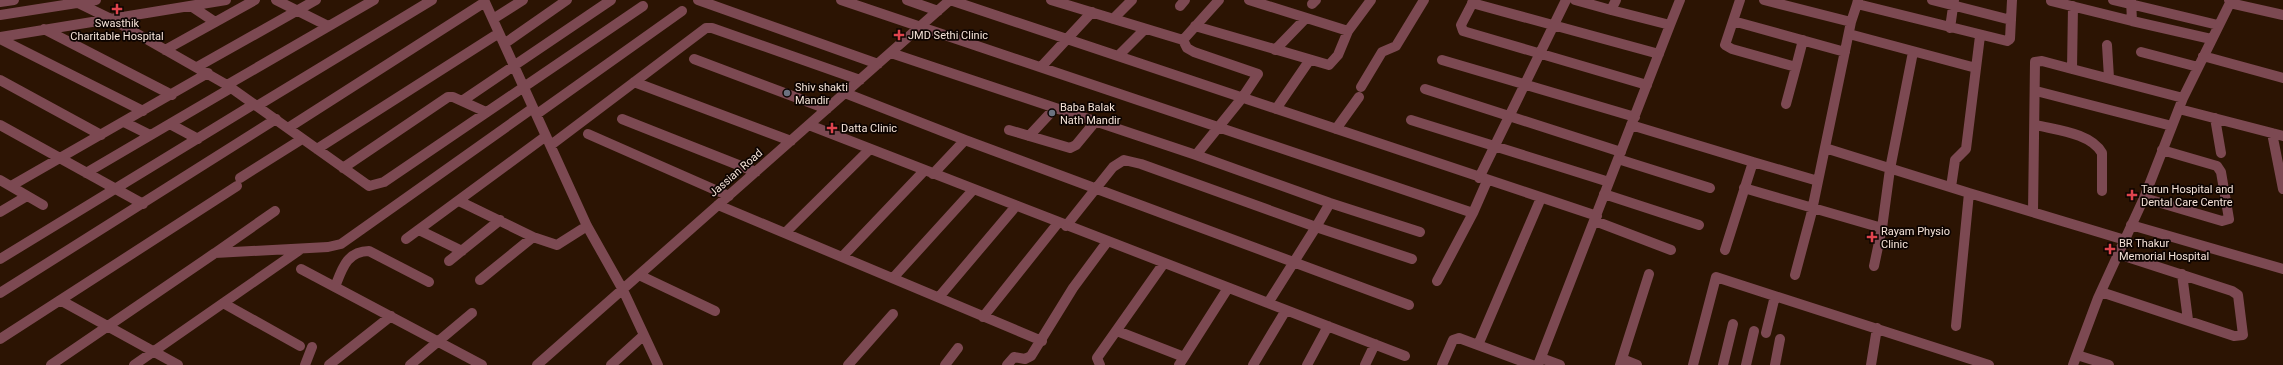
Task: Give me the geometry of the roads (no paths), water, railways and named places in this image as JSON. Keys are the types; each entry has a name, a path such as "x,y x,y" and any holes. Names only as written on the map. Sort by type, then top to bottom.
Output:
{"street":[{"path":"0,2 14,0"},
{"path":"0,15 75,1 96,0"},
{"path":"0,38 44,29 113,20 226,0"},
{"path":"165,50 255,0"},
{"path":"276,0 328,26"},
{"path":"197,67 316,0"},
{"path":"86,173 170,124 328,26 374,0"},
{"path":"0,259 432,0"},
{"path":"493,19 523,0"},
{"path":"504,44 567,0"},
{"path":"462,101 611,0"},
{"path":"698,0 878,64"},
{"path":"841,0 1473,213"},
{"path":"907,0 938,11"},
{"path":"950,0 1336,129 1483,180 1541,198 1596,218 1671,250"},
{"name":"Jassian Road","path":"538,365 950,0"},
{"path":"1051,0 1070,3 1113,19 1183,40 1187,48 1194,52 1257,72 1258,76 1196,156"},
{"path":"1113,19 1132,0"},
{"path":"1183,40 1219,0"},
{"path":"1249,0 1348,31"},
{"path":"1195,26 1309,61 1332,65 1339,54 1340,44 1371,0"},
{"path":"1336,129 1360,92 1382,52 1396,46 1424,0"},
{"path":"1437,281 1473,213 1494,146 1566,0"},
{"path":"1576,0 1670,25"},
{"path":"1612,10 1616,0"},
{"path":"1537,363 1596,218 1680,0"},
{"path":"1740,0 1725,42 1726,46 1796,67"},
{"path":"1764,0 1851,22"},
{"path":"1932,0 1953,3 2011,20"},
{"path":"1795,275 1813,208 1851,22 1858,2 1980,36 2009,41 2012,0"},
{"path":"2051,0 2211,39"},
{"path":"2113,0 2131,2 2218,25"},
{"path":"75,1 113,20 229,86 365,184 379,185 486,112 523,90 643,6"},
{"path":"288,128 484,1 514,66 523,90 535,111 588,226 623,290 658,365"},
{"path":"2109,365 2075,360 2101,292 2144,198 2183,98 2211,39 2230,1 2283,15"},
{"path":"1647,85 1461,30 1461,25 1473,2 1553,26 1659,54"},
{"path":"2131,2 2132,20"},
{"path":"1950,28 1953,3"},
{"path":"191,6 215,22"},
{"path":"2072,69 2073,6"},
{"path":"215,253 335,246 348,240 682,11"},
{"path":"1041,67 1092,12"},
{"path":"1275,50 1306,18"},
{"path":"1732,21 1845,52"},
{"path":"406,239 459,201 634,82 701,30 708,28 860,80"},
{"path":"44,29 172,95"},
{"path":"1118,56 1145,29"},
{"path":"317,149 499,33"},
{"path":"1849,34 1976,68"},
{"path":"1951,187 1955,160 1966,149 1980,36"},
{"path":"0,38 143,111"},
{"path":"1786,104 1804,40"},
{"path":"2107,45 2108,78"},
{"path":"1874,266 1882,228 1890,169 1913,52"},
{"path":"2141,52 2198,67"},
{"path":"891,53 1330,203 1420,232"},
{"path":"2203,56 2283,78"},
{"path":"694,59 827,109"},
{"path":"1442,60 1525,84 1753,162 1818,181"},
{"path":"1276,109 1309,61"},
{"path":"2033,212 2036,125 2035,62 2042,61 2183,98"},
{"path":"11,186 208,74"},
{"path":"0,80 101,135"},
{"path":"634,82 791,141"},
{"path":"1425,89 1509,116 1710,188"},
{"path":"2036,91 2172,126"},
{"path":"845,93 965,140 1410,305"},
{"path":"343,168 451,96 486,112"},
{"path":"1029,136 1055,108"},
{"path":"2179,109 2283,136"},
{"path":"2215,118 2221,153"},
{"path":"0,293 276,119"},
{"path":"622,119 756,172"},
{"path":"1411,120 1609,182"},
{"path":"124,122 150,136"},
{"path":"1009,130 1070,148 1076,145 1095,122"},
{"path":"170,124 198,139"},
{"path":"0,125 143,204"},
{"path":"809,125 1107,242 1164,262 1405,356"},
{"path":"2036,125 2088,141 2100,147 2102,153 2102,191"},
{"path":"2272,133 2283,189"},
{"path":"588,134 729,196"},
{"path":"0,339 239,182 302,138"},
{"path":"843,256 929,172 965,140"},
{"path":"1825,148 2125,240"},
{"path":"786,232 870,149"},
{"path":"2144,198 2222,221 2229,219 2221,172 2217,166 2162,150"},
{"path":"983,317 1062,224 1097,188 1120,160 1129,160 1316,227 1412,259"},
{"path":"1725,250 1753,162"},
{"path":"0,180 43,205"},
{"path":"1744,188 1882,228"},
{"path":"893,278 973,190"},
{"path":"1956,326 1969,192"},
{"path":"1604,194 1699,225"},
{"path":"0,212 27,196"},
{"path":"1478,345 1541,198"},
{"path":"459,201 533,237 557,245 588,226"},
{"path":"1268,303 1330,203"},
{"path":"718,205 786,232 1042,341"},
{"path":"938,297 1016,206"},
{"path":"51,365 275,211"},
{"path":"449,261 500,220"},
{"path":"2131,225 2283,269"},
{"path":"419,230 462,251"},
{"path":"480,280 533,237"},
{"path":"1007,365 1014,357 1029,358 1042,341 1073,288 1107,242"},
{"path":"134,365 302,249"},
{"path":"335,287 347,259 354,252 363,250 369,251 429,282"},
{"path":"2101,292 2234,336 2243,335 2239,300 2236,293 2118,254"},
{"path":"1100,365 1097,358 1164,262"},
{"path":"301,269 478,364"},
{"path":"1637,365 1621,362 1649,274"},
{"path":"2182,274 2188,320"},
{"path":"640,275 715,311"},
{"path":"1693,365 1716,277 1989,365"},
{"path":"1117,331 1182,361 1228,288"},
{"path":"1766,333 1774,296"},
{"path":"60,300 106,327 178,365"},
{"path":"223,303 300,346"},
{"path":"1254,365 1286,310"},
{"path":"410,365 472,313"},
{"path":"848,365 893,314"},
{"path":"329,365 391,316"},
{"path":"1723,365 1733,324"},
{"path":"1307,365 1328,326"},
{"path":"1871,365 1877,328"},
{"path":"1746,365 1754,331"},
{"path":"611,365 644,335"},
{"path":"1442,365 1454,340 1456,339 1537,363 1560,365"},
{"path":"1775,365 1780,339"},
{"path":"1365,365 1375,344"},
{"path":"305,365 312,348"},
{"path":"945,365 958,348"}],"place":[{"name":"Swasthik Charitable Hospital","path":"117,9"},
{"name":"JMD Sethi Clinic","path":"899,35"},
{"name":"Shiv shakti Mandir","path":"787,93"},
{"name":"Baba Balak Nath Mandir","path":"1052,113"},
{"name":"Datta Clinic","path":"832,128"},
{"name":"Tarun Hospital and Dental Care Centre","path":"2132,195"},
{"name":"Rayam Physio Clinic","path":"1872,237"},
{"name":"BR Thakur Memorial Hospital","path":"2110,249"}]}
